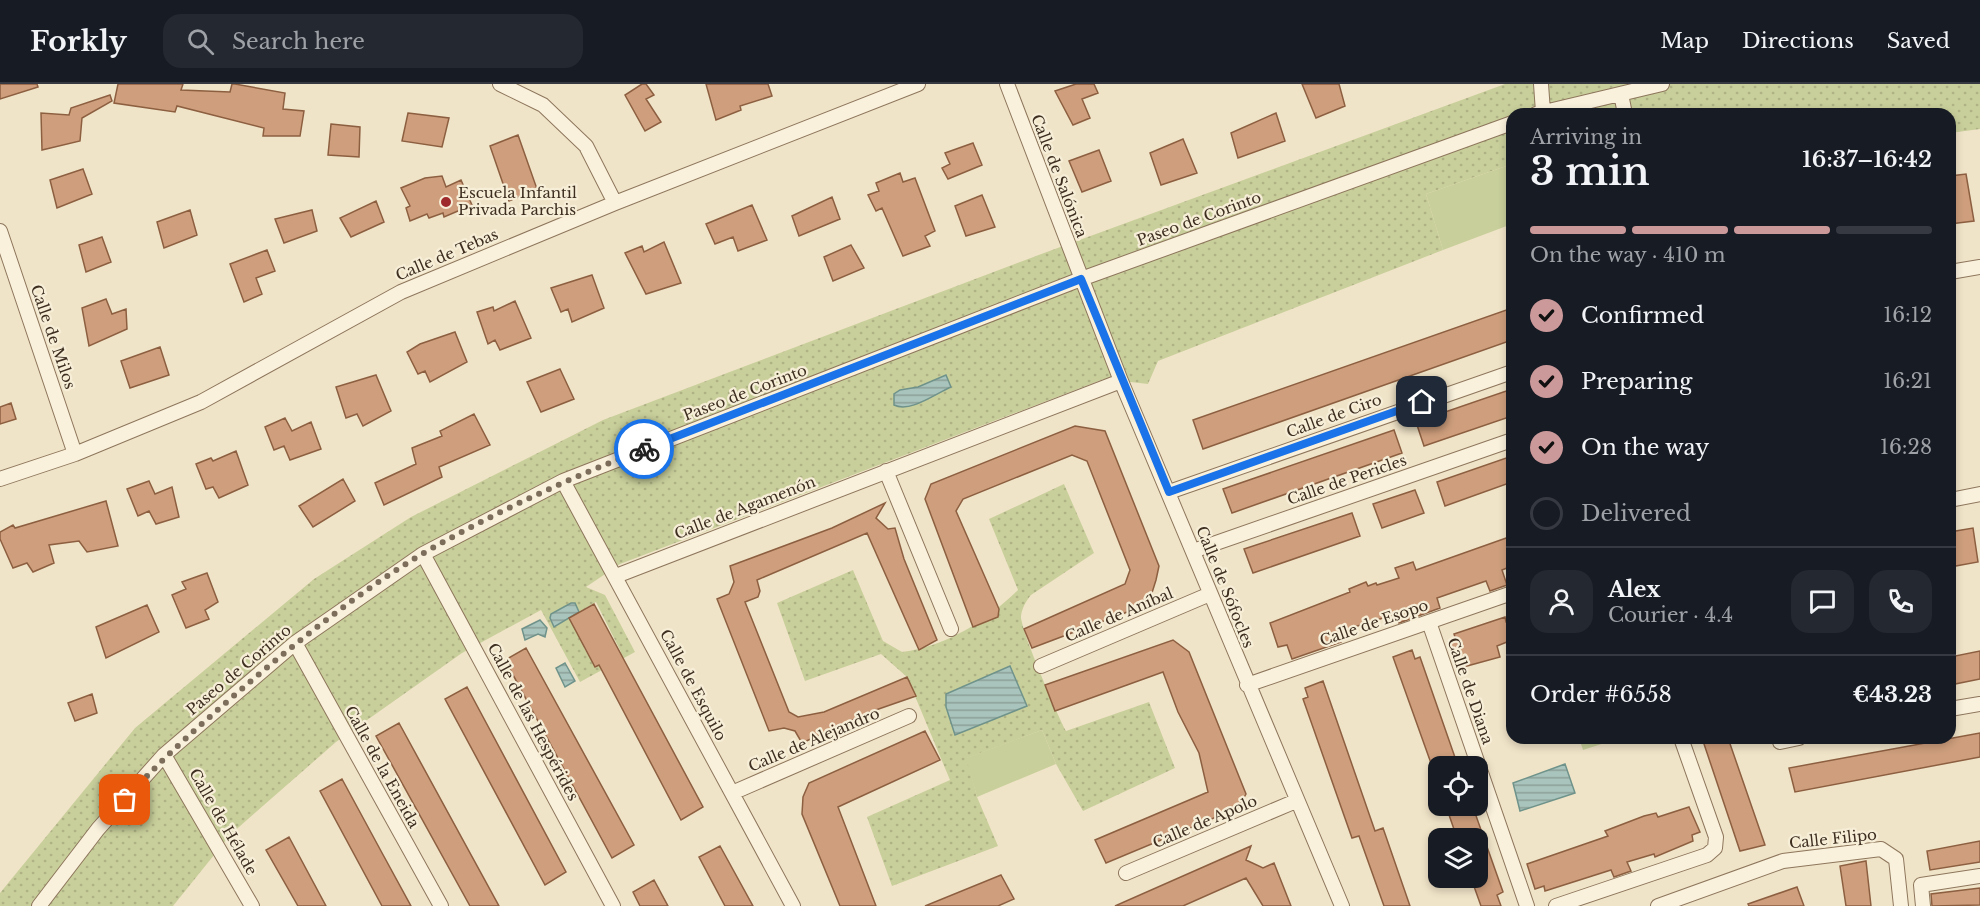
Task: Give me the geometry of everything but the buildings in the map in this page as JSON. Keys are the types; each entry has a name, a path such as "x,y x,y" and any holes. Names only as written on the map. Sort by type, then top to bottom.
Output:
{"street":[{"path":"500,84 543,105 586,146 615,203"},
{"name":"Calle de Tebas","path":"0,479 75,454 201,402 401,292 615,203 918,84"},
{"name":"Calle de Salónica","path":"1007,84 1081,279"},
{"path":"1539,108 1541,84"},
{"path":"1561,108 1662,84"},
{"path":"1621,94 1624,108"},
{"name":"Paseo de Corinto","path":"39,906 98,829 164,755 295,643 423,554 562,481 1081,279 1506,125"},
{"name":"Calle de Milos","path":"0,231 75,454"},
{"path":"1956,271 1980,267"},
{"name":"Calle de Sófocles","path":"1081,279 1120,381 1169,492 1247,685 1342,906"},
{"name":"Calle de Ciro","path":"1169,492 1506,374"},
{"name":"Calle de Agamenón","path":"616,576 1120,381"},
{"name":"Calle de Pericles","path":"1193,551 1506,442"},
{"path":"886,471 951,629"},
{"name":"Calle de Esquilo","path":"562,481 616,576 793,906"},
{"path":"1956,499 1980,494"},
{"name":"Calle de las Hespérides","path":"423,554 613,906"},
{"name":"Calle de Aníbal","path":"1041,666 1210,594"},
{"name":"Calle de Esopo","path":"1247,685 1506,595"},
{"name":"Calle de Diana","path":"1429,622 1527,906"},
{"name":"Calle de la Eneida","path":"295,643 441,906"},
{"path":"1956,708 1980,704"},
{"name":"Calle de Alejandro","path":"732,793 909,716"},
{"path":"1556,906 1707,855 1715,848 1716,837 1683,744"},
{"name":"Calle de Hélade","path":"164,755 252,906"},
{"name":"Calle de Apolo","path":"1126,873 1296,801"},
{"name":"Calle Filipo","path":"1658,906 1783,861 1881,849 1896,859 1901,906"},
{"path":"1923,906 1921,885 1980,876"}],"green space":[{"path":"1505,84 1980,84 1980,129 1956,132 1956,108 1506,108 1506,166 1426,194 1443,250 1158,361 1148,384 1104,379 620,564 586,587 605,595 635,652 580,682 541,610 462,653 336,742 231,834 173,906 0,906 0,893 135,728 314,579 411,517 603,420 1044,253","holes":["596,602 621,652 595,667 584,648 594,643 588,630 577,634 569,618"]},
{"path":"1506,166 1506,226 1443,250 1426,194"},
{"path":"1064,484 1094,553 1031,595 1026,602 1022,610 1022,624 1033,654 1066,731 1149,702 1175,768 1083,811 1056,764 1042,730 967,758 977,797 998,846 892,886 867,817 950,780 907,677 881,654 805,681 777,603 853,570 883,641 902,652 919,649 950,638 979,622 1018,590 989,519"},
{"path":"1042,730 1056,764 977,797 966,758"},
{"path":"1581,744 1602,744 1583,750"}],"water":[{"path":"946,375 951,387 915,405 900,407 894,405 894,394 900,390 918,387"},
{"path":"575,603 579,612 554,627 550,618 551,614"},
{"path":"540,620 547,628 545,637 538,634 525,640 522,629"},
{"path":"565,663 575,681 565,687 556,668"},
{"path":"1010,666 1027,706 955,735 946,707 946,694"},
{"path":"1565,764 1575,793 1520,811 1513,783"}],"way so far":[{"path":"125,800 164,755 295,643 398,570 423,554 562,481 644,449"}],"place":[{"name":"Escuela Infantil Privada Parchis","path":"446,202"}],"route":[{"path":"644,449 1081,279 1120,381 1169,492 1422,402"}]}
